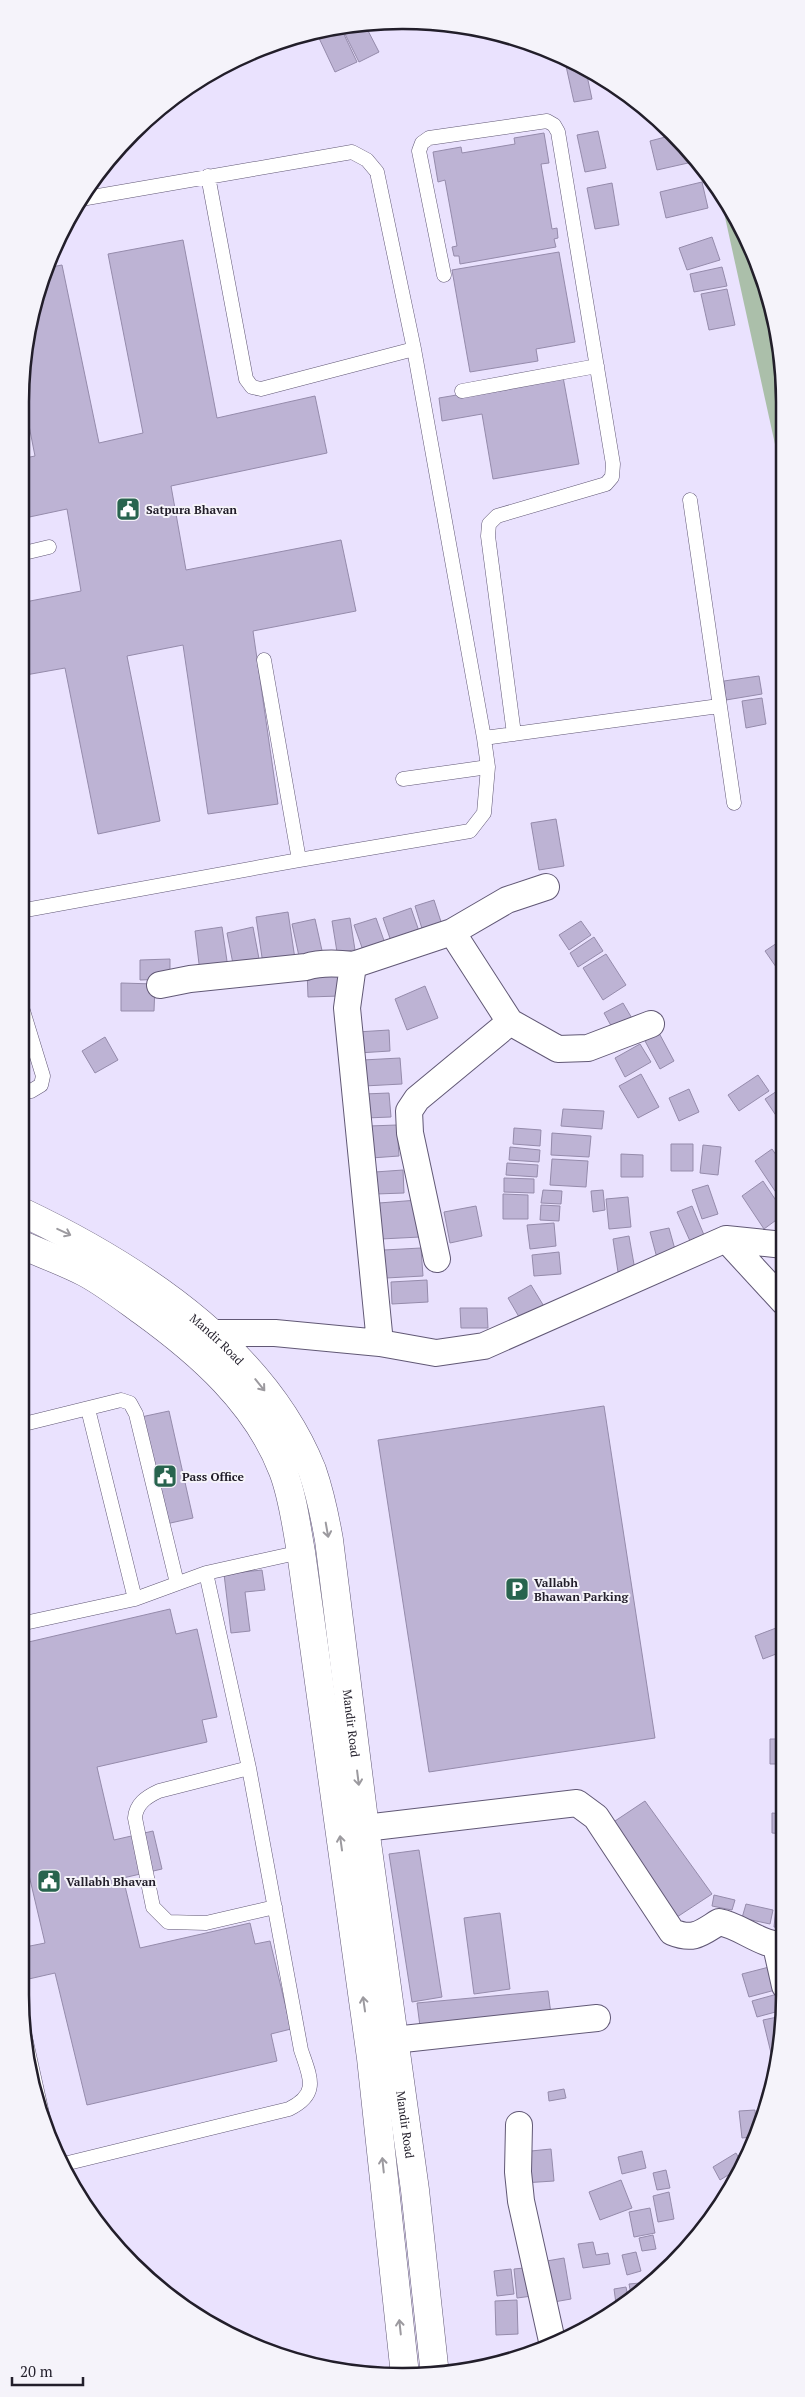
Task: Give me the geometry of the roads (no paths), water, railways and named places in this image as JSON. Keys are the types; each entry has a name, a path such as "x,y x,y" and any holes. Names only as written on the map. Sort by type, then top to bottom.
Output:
{"street":[{"path":"160,985 333,962 353,965 452,932 507,900 546,887"},
{"path":"452,932 510,1022 558,1049 588,1048 651,1024"},
{"path":"353,965 347,1008 380,1343"},
{"path":"437,1259 410,1133 409,1111 417,1099 510,1022"},
{"name":"Mandir Road","path":"29,1215 71,1235 115,1261 179,1306 211,1333 244,1366 270,1398 300,1446 318,1489 329,1540 364,1828 415,2190 434,2366"},
{"path":"726,1239 776,1293"},
{"path":"211,1333 275,1333 380,1343 436,1353 484,1346 726,1239 776,1244"},
{"name":"Mandir Road","path":"29,1248 109,1286 174,1335 217,1373 234,1391 263,1433 283,1470 290,1492 301,1552 370,2046 404,2368"},
{"path":"364,1828 577,1803 596,1817 672,1932 684,1937 697,1936 719,1922 729,1924 776,1944"},
{"path":"394,2040 596,2018"},
{"path":"519,2125 518,2172 521,2201 551,2338"},
{"path":"394,2276 424,2272"}],"lane":[{"path":"444,276 419,151 422,143 428,138 547,120 554,124 558,132 613,464 612,477 606,484 497,516 489,524 488,536 514,734"},
{"path":"29,909 470,831 484,813 488,767 414,349 377,172 367,160 352,152 91,197"},
{"path":"208,176 246,378 252,387 261,390 414,349"},
{"path":"462,391 596,366"},
{"path":"690,500 734,803"},
{"path":"29,552 49,547"},
{"path":"264,660 299,860"},
{"path":"484,738 719,706"},
{"path":"403,780 488,767"},
{"path":"29,1030 43,1076 41,1085 29,1091"},
{"path":"29,1423 121,1400 130,1403 136,1414 177,1582"},
{"path":"88,1408 135,1599"},
{"path":"29,1622 135,1599 177,1582 206,1573 301,1552"},
{"path":"69,2163 290,2109 305,2099 310,2092 310,2077 301,2050 249,1768 206,1573"},
{"path":"249,1768 154,1793 139,1805 136,1809 135,1818 153,1907 168,1922 206,1923 275,1907"}],"place":[{"name":"Satpura Bhavan","path":"128,509"},
{"name":"Pass Office","path":"165,1476"},
{"name":"Vallabh Bhawan Parking","path":"517,1589"},
{"name":"Vallabh Bhavan","path":"49,1881"}]}
